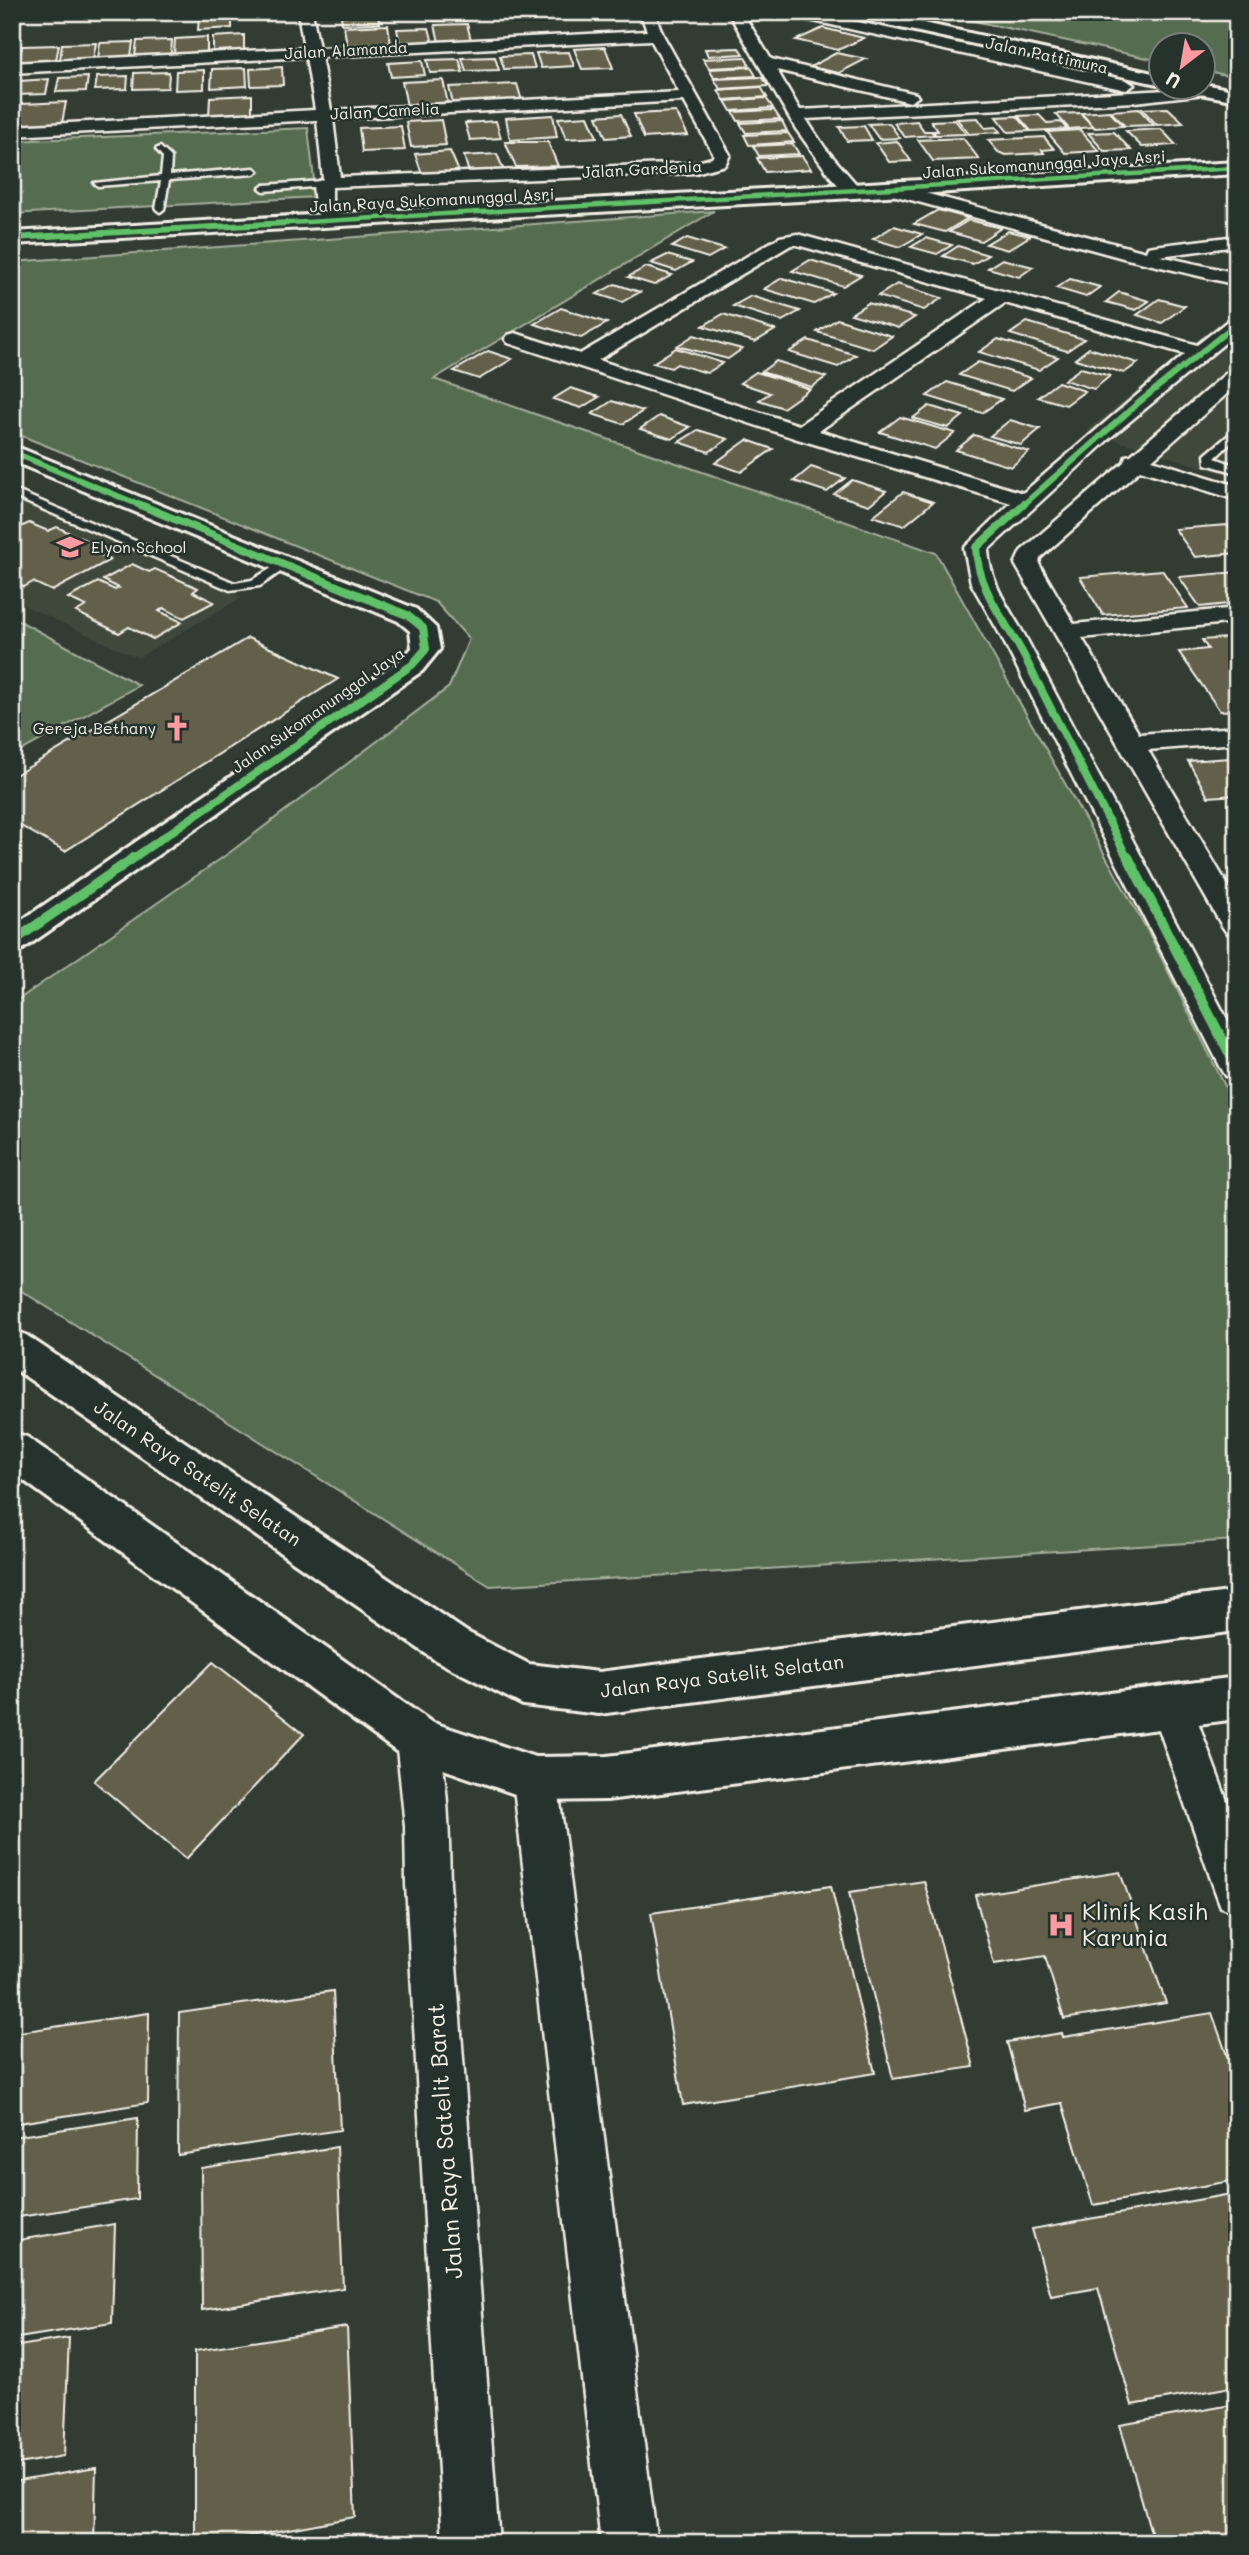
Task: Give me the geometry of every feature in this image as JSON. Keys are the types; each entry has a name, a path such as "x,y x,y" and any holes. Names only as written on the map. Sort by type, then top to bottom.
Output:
{"street":[{"path":"305,12 324,114 333,190 331,221"},
{"path":"647,12 656,35 689,96"},
{"path":"735,12 834,173 854,192"},
{"path":"791,12 1123,91"},
{"name":"Jalan Pattimura","path":"850,12 1148,83"},
{"name":"Jalan Pattimura","path":"897,12 1148,67"},
{"name":"Jalan Alamanda","path":"12,68 656,35"},
{"path":"767,63 948,106"},
{"path":"1218,85 1237,86"},
{"path":"796,114 948,106 1148,88"},
{"path":"1218,90 1237,96"},
{"name":"Jalan Camelia","path":"12,131 689,96"},
{"name":"Jalan Gardenia","path":"333,190 711,166 719,161 722,155 689,96"},
{"name":"Jalan Sukomanunggal Jaya Asri","path":"834,173 918,168"},
{"name":"Jalan Sukomanunggal Jaya Asri","path":"854,192 1237,168"},
{"name":"Jalan Raya Sukomanunggal Asri","path":"259,196 333,190 397,196 834,173"},
{"path":"895,190 1129,254 1237,279"},
{"name":"Jalan Raya Sukomanunggal Asri","path":"12,238 854,192"},
{"path":"397,196 400,217"},
{"path":"582,361 789,240 802,240 1000,298 1200,352"},
{"path":"1129,254 1237,242"},
{"path":"802,433 1000,298"},
{"path":"976,561 1027,501 1237,323"},
{"path":"515,339 802,433 1027,501"},
{"path":"1031,567 1134,461 1237,374"},
{"name":"Jalan Sukomanunggal Jaya","path":"12,452 407,615 423,628 426,649 412,665 12,942"},
{"path":"1134,461 1237,493"},
{"path":"976,561 1031,567"},
{"path":"976,561 1237,1068"},
{"path":"1031,567 1065,632 1233,913"},
{"path":"1065,632 1237,615"},
{"path":"1130,743 1237,735"},
{"name":"Jalan Raya Satelit Selatan","path":"12,1346 451,1646 523,1684 599,1693 1237,1611"},
{"path":"12,1449 417,1739 535,1779 607,1778 1237,1698"},
{"path":"1172,1706 1236,1889"},
{"name":"Jalan Raya Satelit Barat","path":"417,1739 427,1826 428,1884 471,2543"},
{"path":"535,1779 629,2543"}],"lane":[{"path":"160,149 167,157 160,209"},
{"path":"98,183 254,171"},
{"path":"1237,431 1209,457 1210,462 1237,470"},
{"path":"12,492 234,587 257,583 286,565"}],"shaded area":[{"path":"1217,324 1237,330 1237,478 1086,431"},
{"name":"Elyon School","path":"12,497 242,597 138,658 12,600"}],"green space":[{"path":"932,12 1237,12 1237,78 1218,73 1218,32 1148,32 1148,58"},
{"path":"308,128 316,197 12,214 12,141"},
{"path":"714,211 434,379 936,553 1151,937 1237,1110 1237,1540 490,1586 12,1285 12,1004 229,853 449,687 469,639 436,602 12,432 12,262"},
{"path":"12,617 139,685 12,756"}],"building":[{"path":"431,12 465,12 467,20 433,21"},
{"path":"503,12 543,12 544,17 504,18"},
{"path":"232,15 232,28 198,30 199,16"},
{"path":"378,15 380,23 342,24 341,16"},
{"path":"467,24 471,40 439,42 435,25"},
{"path":"388,25 391,44 347,46 344,27"},
{"path":"429,28 433,43 400,45 397,29"},
{"path":"823,28 864,38 838,50 796,40"},
{"path":"244,35 244,52 213,54 213,37"},
{"path":"207,37 207,53 174,55 175,39"},
{"path":"172,40 171,55 135,56 137,41"},
{"path":"133,42 131,57 98,58 100,43"},
{"path":"96,43 93,59 60,60 62,44"},
{"path":"59,45 56,60 19,62 22,46"},
{"path":"605,47 613,68 582,69 574,49"},
{"path":"739,48 743,54 708,56 705,49"},
{"path":"569,52 574,66 541,68 536,53"},
{"path":"836,53 866,59 839,73 810,67"},
{"path":"531,55 535,68 504,69 500,56"},
{"path":"495,57 499,70 466,71 462,58"},
{"path":"745,57 750,66 709,68 703,59"},
{"path":"459,59 463,72 430,73 427,60"},
{"path":"422,61 425,75 391,77 388,63"},
{"path":"282,67 283,85 251,86 250,69"},
{"path":"751,67 756,76 714,78 709,69"},
{"path":"246,68 247,86 211,88 212,69"},
{"path":"204,70 204,89 175,90 176,71"},
{"path":"169,72 168,88 133,89 134,73"},
{"path":"128,76 127,89 95,90 97,77"},
{"path":"88,77 86,91 56,92 59,78"},
{"path":"762,77 768,86 720,89 714,79"},
{"path":"49,79 46,94 15,95 19,81"},
{"path":"443,80 448,104 407,106 402,82"},
{"path":"517,84 522,101 453,104 449,87"},
{"path":"761,87 767,97 724,100 718,90"},
{"path":"252,95 252,114 209,116 210,97"},
{"path":"766,98 773,108 731,111 725,101"},
{"path":"66,102 62,123 17,125 21,104"},
{"path":"1168,108 1184,123 1157,125 1142,109"},
{"path":"1139,109 1154,125 1125,126 1110,111"},
{"path":"774,110 780,119 738,121 733,112"},
{"path":"1109,111 1123,126 1095,128 1081,113"},
{"path":"676,112 688,135 644,138 634,114"},
{"path":"1080,113 1094,127 1069,129 1056,114"},
{"path":"621,114 631,136 606,138 597,116"},
{"path":"553,115 557,137 510,140 506,118"},
{"path":"1039,115 1047,123 1061,122 1067,129 1031,131 1018,116"},
{"path":"588,116 597,137 566,139 558,118"},
{"path":"1017,116 1030,131 1008,132 996,117"},
{"path":"978,118 985,128 996,127 1000,132 969,134 957,119"},
{"path":"441,120 446,145 411,147 406,122"},
{"path":"955,120 966,134 936,135 933,131 938,131 931,121"},
{"path":"496,121 501,138 470,140 465,123"},
{"path":"782,121 787,131 746,133 740,123"},
{"path":"917,121 924,131 931,131 935,135 905,137 894,123"},
{"path":"889,123 900,138 879,139 868,124"},
{"path":"401,126 405,150 362,152 359,128"},
{"path":"864,126 872,140 847,141 839,127"},
{"path":"1161,129 1176,145 1142,147 1126,131"},
{"path":"1080,130 1099,151 1065,153 1047,132"},
{"path":"1114,132 1131,150 1104,151 1088,133"},
{"path":"788,133 794,142 749,145 744,135"},
{"path":"1044,137 1054,149 1042,150 1044,153 1005,155 998,152 988,140"},
{"path":"963,138 979,159 933,161 918,140"},
{"path":"897,141 911,161 889,162 876,143"},
{"path":"505,142 548,142 558,166 516,167"},
{"path":"793,144 799,154 759,156 753,146"},
{"path":"450,151 460,174 423,177 415,154"},
{"path":"497,154 504,171 469,173 464,156"},
{"path":"802,156 811,169 765,172 757,158"},
{"path":"938,210 968,218 945,232 914,224"},
{"path":"969,220 1001,228 981,241 949,232"},
{"path":"894,226 922,234 900,247 873,239"},
{"path":"1008,231 1030,236 1008,250 986,244"},
{"path":"687,238 724,249 708,258 672,247"},
{"path":"926,238 952,245 937,254 911,247"},
{"path":"958,246 988,255 973,264 943,256"},
{"path":"667,255 692,262 676,271 651,263"},
{"path":"1002,259 1033,267 1019,277 988,268"},
{"path":"810,260 861,275 843,286 792,271"},
{"path":"646,267 672,275 654,285 628,277"},
{"path":"782,278 833,293 814,304 764,289"},
{"path":"1070,279 1100,287 1086,297 1056,288"},
{"path":"615,284 640,292 622,302 597,294"},
{"path":"897,284 942,298 924,310 878,296"},
{"path":"1119,292 1149,301 1136,310 1106,302"},
{"path":"751,296 800,311 782,321 733,306"},
{"path":"1159,299 1185,306 1162,323 1137,315"},
{"path":"868,303 915,317 898,328 851,314"},
{"path":"561,308 607,323 581,338 534,324"},
{"path":"723,314 775,330 755,342 703,326"},
{"path":"837,319 892,336 873,349 817,332"},
{"path":"1027,322 1084,339 1067,351 1010,334"},
{"path":"694,335 742,349 728,359 677,346"},
{"path":"998,339 1058,357 1039,370 979,352"},
{"path":"808,340 856,355 838,367 789,352"},
{"path":"676,348 723,363 707,373 677,364 671,368 653,363"},
{"path":"1089,348 1138,363 1124,373 1075,359"},
{"path":"488,351 512,359 479,379 454,371"},
{"path":"776,361 826,377 812,387 761,372"},
{"path":"978,362 1031,378 1012,391 959,375"},
{"path":"1081,368 1110,376 1094,389 1064,380"},
{"path":"756,372 810,389 783,408 759,400 770,393 740,383"},
{"path":"947,382 1002,399 982,413 927,396"},
{"path":"1058,382 1085,391 1066,405 1038,397"},
{"path":"571,388 599,397 581,408 553,399"},
{"path":"612,401 643,411 623,424 592,414"},
{"path":"929,406 963,416 948,428 913,418"},
{"path":"659,416 690,427 672,439 640,429"},
{"path":"900,417 955,433 935,449 880,432"},
{"path":"1010,420 1040,429 1021,445 990,436"},
{"path":"698,430 728,439 709,452 679,442"},
{"path":"974,435 1029,452 1011,467 956,450"},
{"path":"747,440 773,449 741,472 715,463"},
{"path":"811,467 845,478 827,492 794,481"},
{"path":"852,480 886,491 869,505 834,494"},
{"path":"903,492 933,502 904,526 873,516"},
{"path":"29,523 48,531 57,527 101,547 92,551 110,560 52,591 33,582 24,587 12,582 12,531"},
{"path":"1227,525 1237,538 1237,553 1195,557 1175,529"},
{"path":"132,564 149,572 155,569 198,588 193,592 214,602 184,618 163,608 159,611 182,622 153,639 129,627 119,633 76,612 86,606 68,598 98,582 115,590 119,588 103,580"},
{"path":"1162,570 1188,608 1103,615 1080,577"},
{"path":"1237,572 1237,603 1200,607 1179,577"},
{"path":"1237,637 1237,710 1220,711 1179,652 1208,649 1202,640"},
{"name":"Gereja Bethany","path":"248,638 338,679 65,851 12,821 12,777"},
{"path":"1230,758 1237,769 1237,795 1208,797 1188,761"},
{"path":"213,1662 304,1734 186,1859 94,1781"},
{"name":"Klinik Kasih Karunia","path":"1120,1872 1166,2003 1064,2019 1045,1956 994,1964 975,1895"},
{"path":"924,1881 974,2067 893,2079 849,1892"},
{"path":"831,1886 875,2073 683,2105 651,1913"},
{"path":"333,1991 340,2130 178,2155 179,2013"},
{"path":"149,2013 148,2103 12,2124 12,2033"},
{"path":"1212,2013 1237,2084 1237,2180 1093,2205 1062,2103 1025,2110 1007,2042 1062,2033 1063,2037"},
{"path":"138,2118 137,2199 12,2218 12,2137"},
{"path":"337,2147 343,2288 202,2310 201,2168"},
{"path":"1237,2193 1237,2386 1132,2405 1098,2288 1051,2296 1032,2229"},
{"path":"115,2224 112,2323 12,2339 12,2241"},
{"path":"347,2327 355,2517 211,2543 195,2543 195,2351"},
{"path":"69,2338 64,2456 12,2465 12,2347"},
{"path":"1237,2404 1237,2543 1154,2543 1120,2425"},
{"path":"96,2468 94,2543 12,2543 12,2482"},
{"path":"348,2533 349,2543 293,2543"}],"cycle path":[{"path":"12,238 854,192 1237,168"},
{"path":"1237,323 1104,432 976,548 979,572 988,594 1013,636 1237,1068"},
{"path":"12,452 407,615 423,628 426,649 412,665 12,942"}],"place":[{"name":"Elyon School","path":"70,547"},
{"name":"Gereja Bethany","path":"177,728"},
{"name":"Klinik Kasih Karunia","path":"1061,1925"}]}
